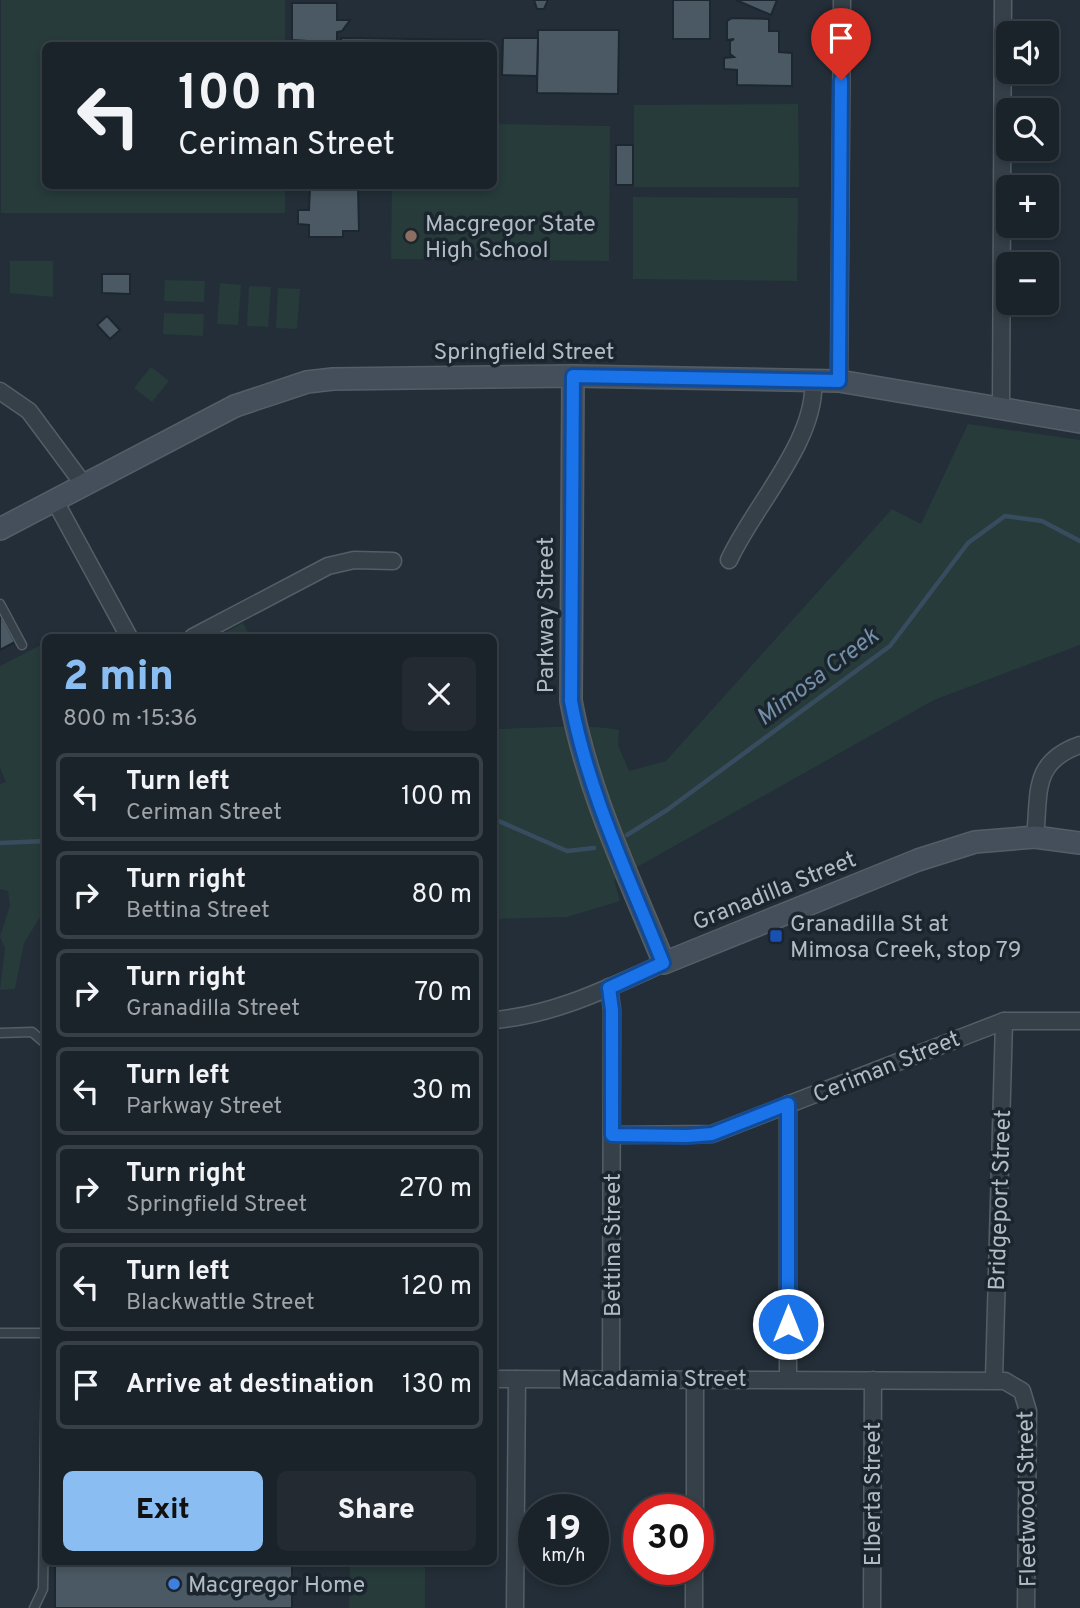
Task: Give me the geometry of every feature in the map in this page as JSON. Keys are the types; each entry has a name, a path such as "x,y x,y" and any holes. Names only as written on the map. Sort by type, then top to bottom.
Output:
{"street":[{"path":"839,381 842,0"},
{"path":"1001,409 1003,0"},
{"name":"Springfield Street","path":"0,529 235,406 307,382 362,376 573,376 839,381 1080,422"},
{"name":"Parkway Street","path":"573,376 571,701 577,737 599,806 663,963"},
{"path":"729,560 740,536 777,481 809,417 813,380"},
{"path":"0,391 29,411 84,485"},
{"path":"55,500 127,634"},
{"path":"199,634 328,566 354,560 393,561"},
{"path":"1035,837 1041,780 1050,760 1060,752 1080,745"},
{"name":"Granadilla Street","path":"497,1019 546,1011 609,988 663,963 918,860 975,842 1035,837 1080,842"},
{"name":"Bettina Street","path":"609,988 612,1010 611,1377"},
{"name":"Ceriman Street","path":"612,1135 712,1134 1004,1021 1080,1021"},
{"name":"Bridgeport Street","path":"993,1379 1004,1021"},
{"path":"788,1104 788,1379"},
{"path":"695,1378 695,1494"},
{"name":"Macadamia Street","path":"497,1379 993,1379 1005,1381 1022,1391"},
{"path":"515,1608 517,1379"},
{"name":"Elberta Street","path":"872,1608 873,1380"},
{"name":"Fleetwood Street","path":"1022,1391 1028,1411 1027,1608"},
{"path":"694,1608 695,1585"}],"lane":[{"path":"0,604 22,645"},
{"path":"0,1033 32,1032 42,1041"},
{"path":"0,1333 42,1333"},
{"path":"34,1608 43,1589 43,1565"}],"green space":[{"path":"1,0 285,0 285,42 42,42 42,189 285,189 285,213 1,213"},
{"path":"798,104 799,187 634,187 634,105"},
{"path":"497,124 610,126 609,261 391,259 392,189 497,189"},
{"path":"633,197 798,198 797,281 633,279"},
{"path":"10,261 53,261 53,297 10,293"},
{"path":"165,280 205,281 204,302 164,301"},
{"path":"220,283 241,285 238,325 217,324"},
{"path":"249,286 271,287 268,327 247,326"},
{"path":"278,288 300,289 297,329 276,328"},
{"path":"164,313 204,314 203,336 163,334"},
{"path":"151,367 169,381 152,402 134,388"},
{"path":"968,424 1080,440 1080,645 934,700 614,880 620,901 567,917 497,919 497,729 573,727 619,730 618,745 629,771 666,761 892,509 921,524"},
{"path":"243,623 248,634 222,634"},
{"path":"42,647 42,914 24,943 15,989 0,990 5,948 0,937 10,905 8,891 0,889 0,784 6,782 0,768 0,666"},
{"path":"350,1565 425,1565 425,1608 349,1608"}],"building":[{"path":"534,0 548,0 544,9 537,9"},
{"path":"673,0 710,0 710,39 673,39"},
{"path":"736,0 777,0 771,15"},
{"path":"292,3 337,3 337,20 350,20 342,31 337,32 337,42 292,40"},
{"path":"732,18 769,19 769,31 779,31 779,52 792,53 792,86 737,85 737,70 724,69 724,58 734,57 730,54 730,41 734,39 727,40 727,21"},
{"path":"538,30 619,30 618,94 537,93"},
{"path":"341,38 483,40 483,42 341,42"},
{"path":"503,38 538,38 537,76 502,75"},
{"path":"616,145 633,145 633,185 616,185"},
{"path":"310,189 358,189 359,231 343,231 343,237 309,237 309,225 298,224 298,210 309,210"},
{"path":"102,274 130,274 130,294 102,293"},
{"path":"107,316 120,330 110,339 97,325"},
{"path":"0,613 15,642 0,650"},
{"name":"Macgregor Home","path":"55,1565 292,1565 292,1608 55,1608"}],"waterway":[{"name":"Mimosa Creek","path":"627,835 667,810 890,646 968,543 1005,516 1042,521 1080,541"},
{"name":"Mimosa Creek","path":"497,820 567,851 594,848"},
{"name":"Mimosa Creek","path":"0,843 42,841"}],"place":[{"name":"Macgregor State High School","path":"411,236"},
{"name":"Granadilla St at Mimosa Creek, stop 79","path":"776,936"},
{"name":"Macgregor Home","path":"174,1584"}],"route":[{"path":"788,1324 788,1104 712,1134 612,1135 612,1010 609,988 663,963 599,806 577,737 571,701 569,672 573,376 839,381 841,80"}]}
